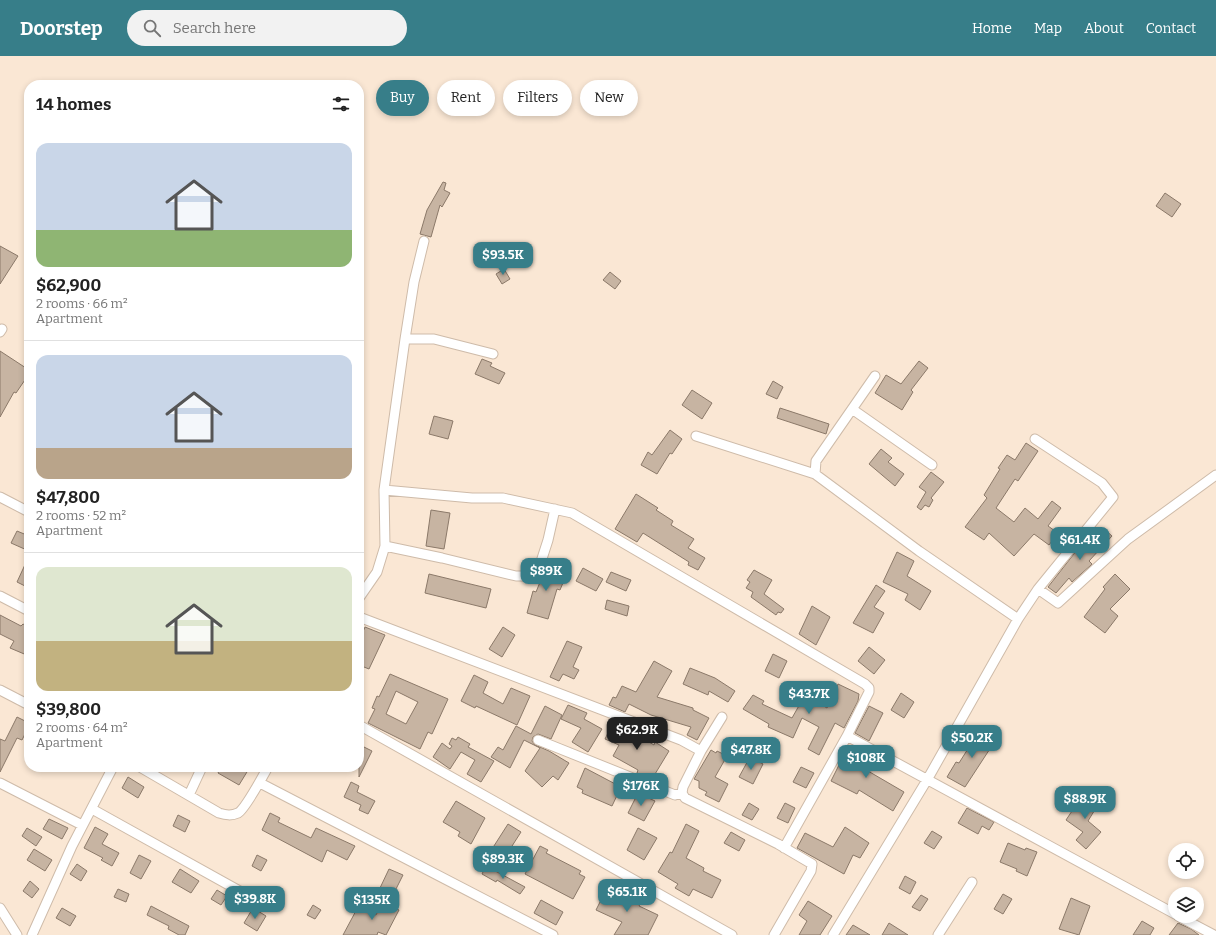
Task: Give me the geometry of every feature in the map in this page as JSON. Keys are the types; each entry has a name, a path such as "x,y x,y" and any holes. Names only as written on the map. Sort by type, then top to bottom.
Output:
{"street":[{"path":"364,591 377,572 385,546 384,490 414,282 424,241"},
{"path":"405,339 434,339 493,354"},
{"path":"815,474 816,461 874,376"},
{"path":"852,409 932,466"},
{"path":"696,436 815,474 919,551 1018,619"},
{"path":"833,935 927,780 1018,619 1038,589 1113,498 1102,483 1035,438"},
{"path":"1038,589 1058,603 1128,539 1216,475"},
{"path":"384,490 472,498 503,498 572,513 865,684 869,688 869,692 847,736 784,848"},
{"path":"0,497 24,509"},
{"path":"385,546 516,576 530,576 538,571 548,540 554,509"},
{"path":"0,596 24,608"},
{"path":"364,619 681,740 701,751"},
{"path":"0,690 24,702"},
{"path":"722,717 701,751 682,787 682,793 685,798 801,856 812,864 811,871 774,935"},
{"path":"364,728 732,935"},
{"path":"847,736 1168,910"},
{"path":"538,740 675,795 682,793"},
{"path":"32,935 82,825 92,809 110,772"},
{"path":"149,772 219,813 228,815 240,812 260,783 266,772"},
{"path":"189,795 200,772"},
{"path":"0,783 82,825"},
{"path":"260,783 553,935"},
{"path":"92,809 264,904"},
{"path":"938,935 972,882"},
{"path":"0,908 17,935"},
{"path":"1191,923 1214,935"}],"building":[{"path":"443,182 446,183 444,190 450,193 442,207 440,205 431,237 420,234 427,210"},
{"path":"1165,193 1181,204 1172,217 1156,206"},
{"path":"0,246 18,256 0,284"},
{"path":"504,269 510,279 502,284 496,274"},
{"path":"610,272 621,281 615,289 603,280"},
{"path":"0,351 24,367 24,381 16,393 14,392 0,417"},
{"path":"482,359 492,363 490,366 505,373 499,384 475,374"},
{"path":"919,361 928,368 911,390 913,392 902,410 875,393 886,375 901,384"},
{"path":"773,381 783,387 777,399 766,394"},
{"path":"692,390 712,403 702,419 682,405"},
{"path":"780,408 829,424 826,434 777,418"},
{"path":"434,416 453,421 448,439 429,434"},
{"path":"670,430 682,439 672,454 670,453 657,474 641,465 648,452 652,455"},
{"path":"1026,443 1038,451 1018,481 1015,479 996,508 1014,522 1025,508 1038,519 1052,501 1061,508 1048,526 1058,533 1049,545 1034,534 1014,556 989,533 984,540 965,527 987,498 984,495 1000,469 998,468 1007,455 1015,460"},
{"path":"881,449 892,458 888,462 904,474 895,486 869,464"},
{"path":"931,472 944,482 931,498 933,500 929,507 925,505 921,510 917,507 926,492 919,487"},
{"path":"636,494 658,508 656,510 673,521 671,525 694,539 688,548 705,558 698,570 688,565 689,562 643,533 637,542 615,529"},
{"path":"431,510 450,513 444,549 426,546"},
{"path":"1103,528 1112,536 1089,561 1092,564 1072,582 1069,578 1056,593 1048,587 1077,550 1080,553"},
{"path":"17,531 24,534 24,549 11,543"},
{"path":"897,552 914,561 907,576 931,591 920,610 905,600 908,594 883,582"},
{"path":"547,565 567,573 560,590 557,589 548,619 527,613 533,591 536,592"},
{"path":"24,567 24,586 17,582"},
{"path":"583,568 603,579 596,591 576,581"},
{"path":"754,570 772,580 764,594 784,609 781,613 778,612 776,615 751,597 753,592 746,588 750,582 747,580"},
{"path":"611,572 631,580 626,591 606,582"},
{"path":"429,574 491,589 486,608 425,593"},
{"path":"1115,574 1130,589 1110,609 1118,616 1105,633 1084,617 1105,589 1103,587"},
{"path":"876,585 885,591 874,607 884,613 873,633 853,623"},
{"path":"607,600 629,606 627,616 605,609"},
{"path":"812,606 830,617 816,645 799,634"},
{"path":"0,615 21,626 24,624 24,654 10,648 14,641 0,634"},
{"path":"365,627 385,635 369,669 364,667"},
{"path":"503,627 515,635 502,657 489,649"},
{"path":"567,641 582,647 573,667 579,670 574,679 563,674 559,681 550,677"},
{"path":"869,647 885,660 874,674 858,661"},
{"path":"773,654 787,661 779,678 765,671"},
{"path":"654,661 672,671 657,697 693,708 693,710 709,718 697,740 687,735 691,727 651,715 629,704 625,712 609,705 613,697 616,698 622,686 636,692"},
{"path":"690,668 715,678 735,691 728,702 709,691 708,695 683,684"},
{"path":"390,674 448,699 432,734 428,732 420,749 368,723 375,709 372,708 377,696 379,697","holes":["396,691 418,702 406,724 386,714"]},
{"path":"474,675 488,682 483,693 503,704 511,688 530,696 517,725 476,706 475,708 461,701"},
{"path":"838,684 859,694 858,701 844,728 835,723 819,755 808,749 819,727 802,718 793,738 768,727 769,724 743,709 753,695 764,701 762,704 792,718 805,695 827,708"},
{"path":"901,693 914,702 904,718 891,710"},
{"path":"568,705 587,713 584,719 602,729 588,752 572,742 581,728 561,719"},
{"path":"545,706 562,715 551,739 538,734 533,737 532,741 535,745 549,751 569,763 558,780 553,776 542,787 525,771 540,748 524,740 510,768 491,757 498,747 503,750 516,726 531,734"},
{"path":"869,706 883,713 869,741 855,733"},
{"path":"17,717 24,720 24,736 22,740 17,738 0,772 0,739 5,741"},
{"path":"614,721 654,745 655,742 669,751 652,779 637,773 638,770 613,756 619,745 605,739"},
{"path":"985,729 997,738 965,787 947,777 956,762 959,763 971,744 972,745"},
{"path":"458,737 470,744 468,747 494,761 481,782 467,774 475,760 461,752 450,769 433,757 442,743 450,749 452,746 449,744 452,738 456,740"},
{"path":"852,746 875,758 868,771 904,792 893,811 859,790 857,794 831,781 839,765 842,766"},
{"path":"364,747 372,751 364,767"},
{"path":"711,750 727,756 715,777 728,784 719,802 705,795 707,792 699,788 699,781 694,779"},
{"path":"750,757 763,764 753,784 739,777"},
{"path":"801,767 814,773 806,788 793,782"},
{"path":"585,768 621,787 612,806 582,793 583,790 577,787"},
{"path":"218,772 247,772 239,785"},
{"path":"128,777 144,787 138,798 122,788"},
{"path":"351,782 359,786 357,792 375,801 368,814 359,810 361,805 344,797"},
{"path":"638,793 655,801 644,821 628,813"},
{"path":"1084,793 1099,803 1088,821 1101,832 1086,849 1076,840 1083,832 1066,820"},
{"path":"456,801 485,818 471,844 458,836 460,832 443,822"},
{"path":"749,803 759,809 752,820 742,815"},
{"path":"785,803 795,808 788,823 777,818"},
{"path":"967,808 994,822 989,830 982,826 978,834 958,823"},
{"path":"270,813 280,818 278,822 311,838 316,828 355,846 347,860 327,850 322,862 262,830"},
{"path":"178,815 190,821 185,832 173,826"},
{"path":"49,819 68,828 62,839 43,829"},
{"path":"508,824 521,832 505,857 492,849"},
{"path":"686,824 699,831 686,858 704,868 703,871 721,880 712,898 693,889 689,896 675,888 678,884 658,872 670,852 672,853"},
{"path":"95,827 108,834 102,844 119,853 112,866 101,860 103,858 84,848"},
{"path":"845,827 869,843 860,858 853,855 844,874 797,848 805,833 833,847"},
{"path":"27,828 42,837 36,846 22,836"},
{"path":"638,828 657,838 644,860 627,850"},
{"path":"932,831 942,837 934,849 924,843"},
{"path":"731,832 745,840 739,851 724,843"},
{"path":"1008,843 1025,850 1026,848 1037,852 1027,876 1016,871 1017,869 1000,862"},
{"path":"540,846 548,850 546,853 581,871 579,874 585,877 573,899 525,874"},
{"path":"34,849 52,860 45,871 27,860"},
{"path":"139,855 151,861 141,879 130,873"},
{"path":"257,855 267,860 261,871 252,866"},
{"path":"77,864 87,871 81,881 70,874"},
{"path":"486,866 525,887 520,894 497,880 496,882 482,874"},
{"path":"180,869 199,881 191,893 172,882"},
{"path":"389,869 403,875 393,895 380,888"},
{"path":"905,876 916,882 910,894 899,888"},
{"path":"30,881 39,889 32,898 23,891"},
{"path":"607,888 614,892 616,889 625,895 627,891 642,900 639,906 658,915 648,935 614,935 622,922 596,910"},
{"path":"118,889 129,894 126,902 114,897"},
{"path":"217,890 227,896 221,905 211,899"},
{"path":"1003,894 1012,899 1003,914 994,909"},
{"path":"921,895 928,899 920,911 912,907"},
{"path":"1071,898 1090,906 1079,935 1059,929"},
{"path":"541,900 563,912 556,925 534,913"},
{"path":"808,901 832,916 820,935 799,935 807,921 799,915"},
{"path":"382,902 399,910 386,935 378,932 377,935 343,935 358,907 376,915"},
{"path":"313,905 321,910 315,919 307,915"},
{"path":"151,906 189,926 185,935 179,935 168,929 169,926 147,915"},
{"path":"62,908 76,916 70,926 56,918"},
{"path":"253,908 266,916 257,931 244,923"},
{"path":"1142,921 1154,928 1150,935 1133,935"},
{"path":"889,923 908,935 882,935"},
{"path":"1178,923 1191,929 1199,935 1169,935"},
{"path":"853,925 870,935 846,935"}]}
